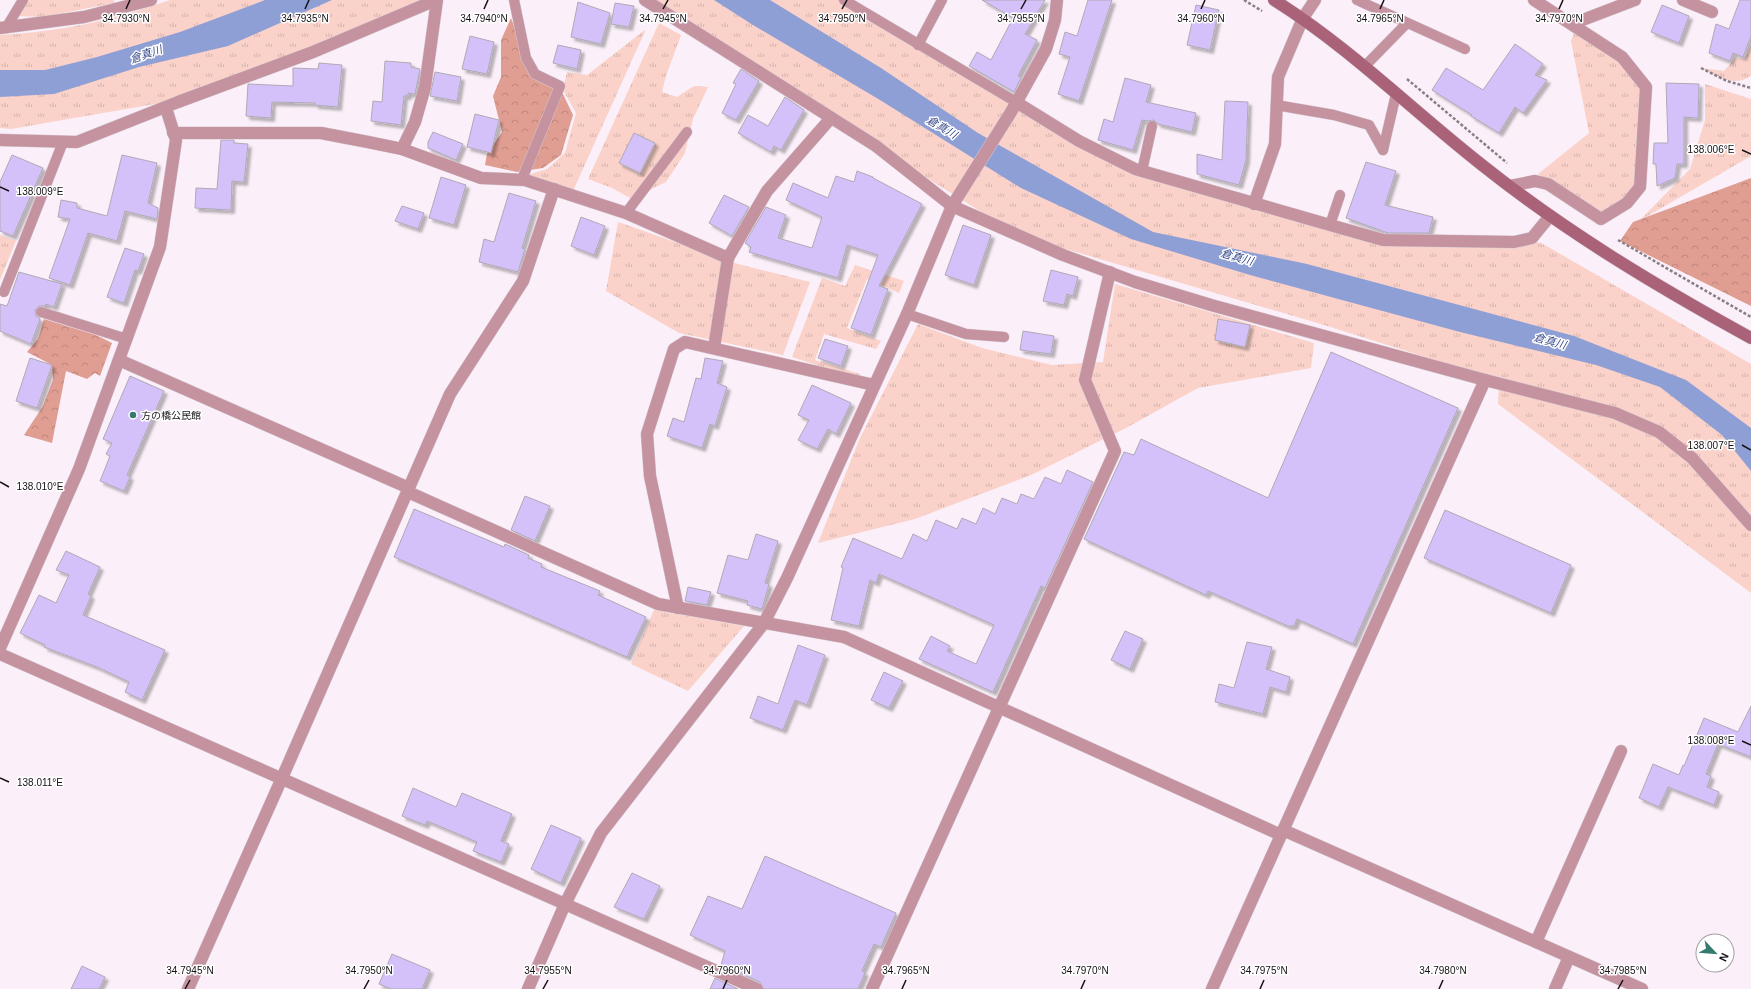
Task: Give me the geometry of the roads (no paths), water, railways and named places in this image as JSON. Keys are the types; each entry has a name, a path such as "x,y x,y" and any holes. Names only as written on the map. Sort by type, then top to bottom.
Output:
{"street":[{"path":"3,28 84,18 149,0"},
{"path":"0,140 77,142 166,108 184,99 314,52 436,0"},
{"path":"402,149 415,122 425,86 436,0"},
{"path":"645,0 876,146 952,206 1063,255 1135,282 1211,305 1485,380 1615,413 1659,432 1692,458 1751,525"},
{"path":"528,989 565,904 601,833 764,623 907,314 952,206 1013,107 1046,49 1055,20 1057,0"},
{"path":"1274,0 1303,18 1364,66 1482,165 1550,216 1616,260 1751,338"},
{"path":"1254,204 1275,144 1278,77 1303,18 1315,0"},
{"path":"1510,186 1535,181 1548,184 1601,219 1627,203 1640,187 1646,87 1622,57 1534,0"},
{"path":"1572,24 1635,0"},
{"path":"1683,0 1712,12"},
{"path":"1013,107 1142,171 1383,240 1514,242 1532,238 1550,216"},
{"path":"0,648 79,470 160,247 176,140 166,108"},
{"path":"714,348 728,258 768,191 831,118"},
{"path":"173,133 321,133 402,149 481,178 522,179 626,213 728,258"},
{"path":"188,989 450,394 523,281 554,189"},
{"path":"872,989 1115,451 1085,380 1110,272"},
{"path":"678,608 650,476 647,434 674,349 685,342 874,385"},
{"path":"119,360 658,604 844,637 999,708 1642,989"},
{"path":"1212,989 1485,380"},
{"path":"0,654 757,989"},
{"path":"1536,942 1621,751"},
{"path":"1555,989 1569,957"}],"lane":[{"path":"3,28 23,0"},
{"path":"514,0 526,58 535,74 560,86 522,179"},
{"path":"844,0 918,45 1013,107"},
{"path":"918,45 942,0"},
{"path":"1357,0 1465,49"},
{"path":"1364,66 1407,23"},
{"path":"1276,105 1334,115 1369,126 1383,150 1396,94"},
{"path":"1142,171 1152,126"},
{"path":"626,213 687,132"},
{"path":"4,292 62,142"},
{"path":"1330,225 1340,195"},
{"path":"40,312 127,339"},
{"path":"907,314 966,334 1004,337"}],"water":[{"name":"倉真川","path":"265,0 332,0 228,46 139,67 54,94 0,97 0,70 45,70 97,57 180,32"},
{"name":"倉真川","path":"714,0 770,0 881,68 978,133 1153,232 1307,264 1574,336 1686,380 1751,428 1751,471 1722,435 1660,387 1596,365 1460,332 1250,275 1131,239 1021,188 880,100 753,25"}],"place":[{"name":"方の橋公民館","path":"133,415"}]}
